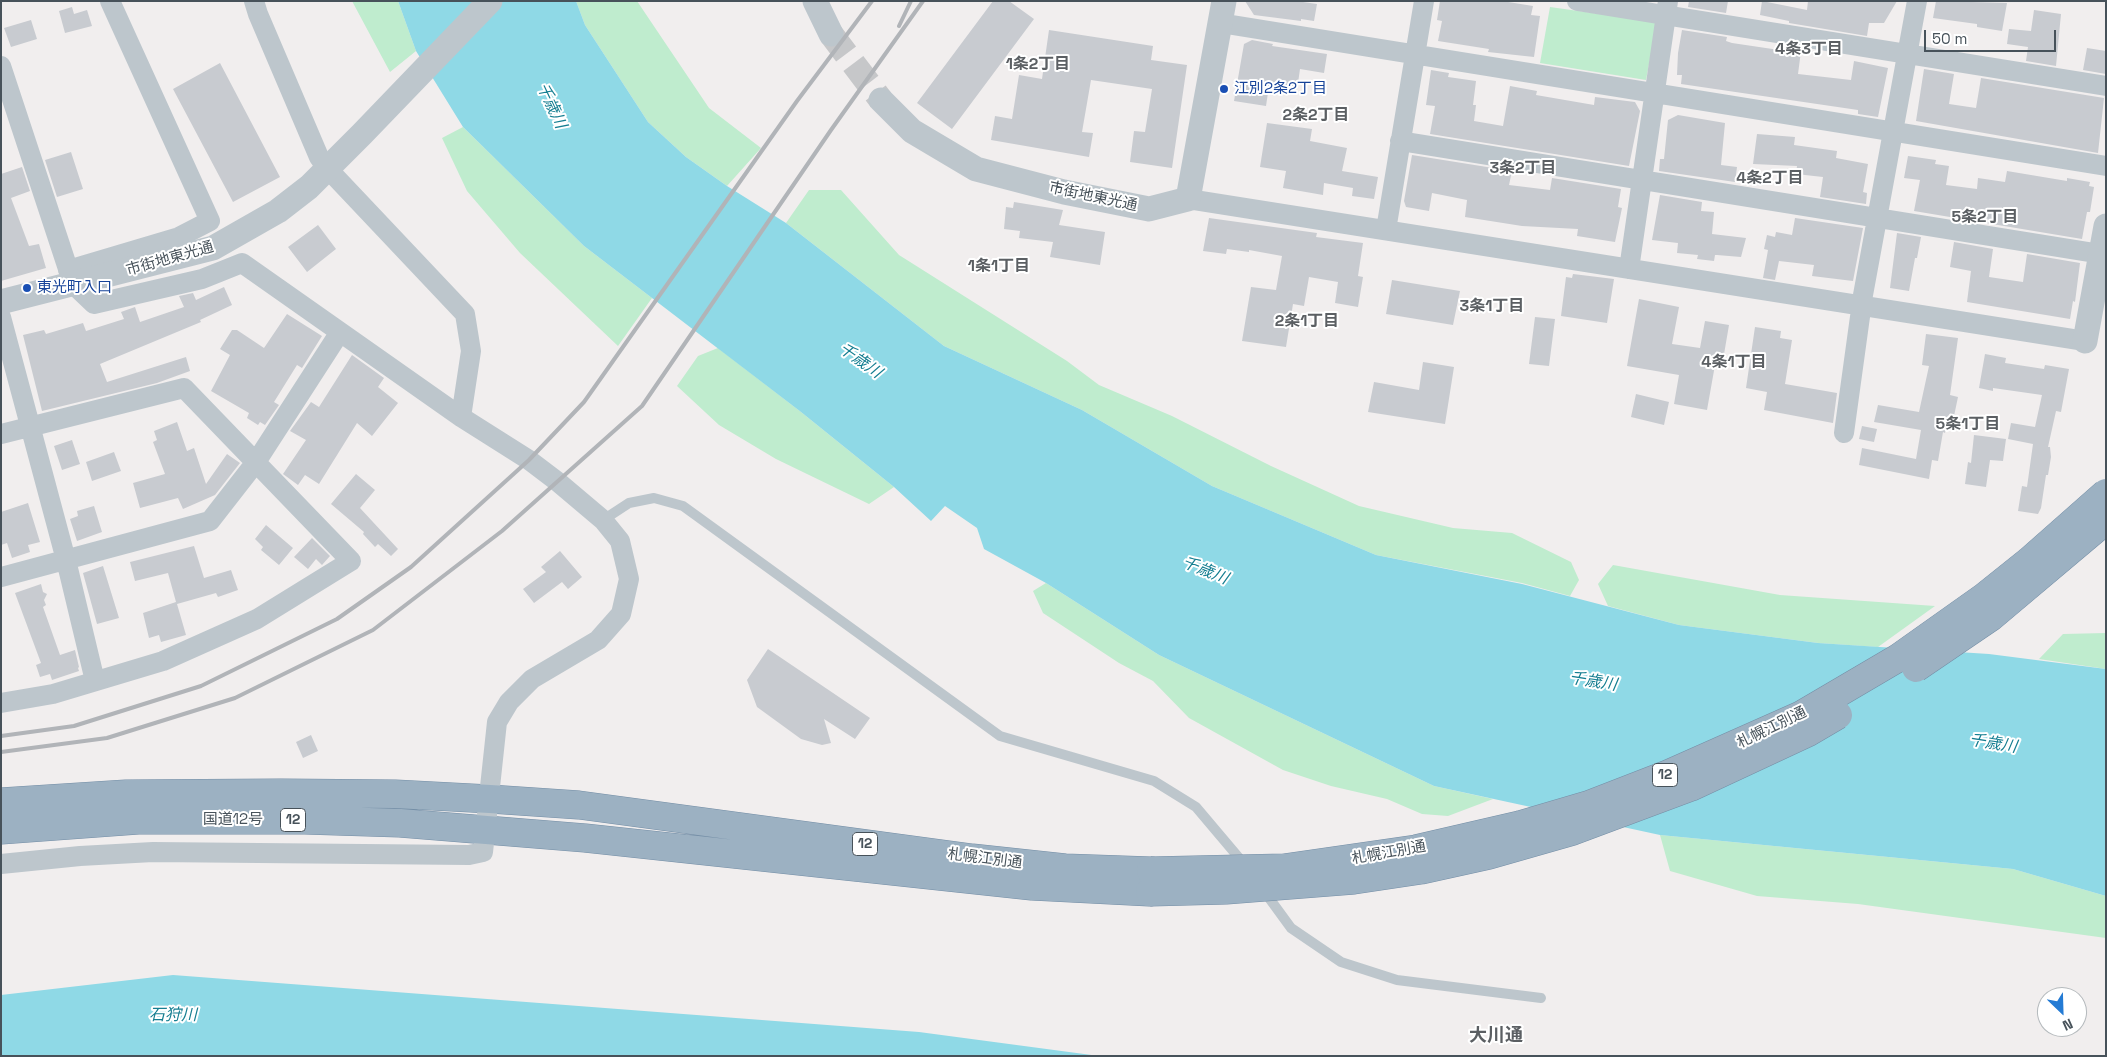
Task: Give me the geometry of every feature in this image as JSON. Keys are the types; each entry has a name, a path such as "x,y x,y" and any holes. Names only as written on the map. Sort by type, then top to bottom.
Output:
{"highway":[{"name":"札幌江別通","path":"585,838 1032,886 1150,882 1284,868 1416,849 1474,837 1588,805 1668,774 1800,715 1898,658 1992,591 2106,493"},
{"name":"札幌江別通","path":"579,805 972,858 1065,868 1150,882 1226,890 1317,883 1421,870 1490,855 1573,831 1691,787 1809,732 1954,644 2040,578 2106,520"},
{"name":"国道12号","path":"1,802 126,794 280,793 394,794 490,798 579,805"},
{"name":"国道12号","path":"1,830 138,820 213,820 400,823 585,838"}],"street":[{"path":"71,277 179,237 210,221 110,1"},
{"path":"254,1 315,148 327,168 465,314 471,350 461,417"},
{"name":"市街地東光通","path":"1,302 71,277 213,248 278,211 362,134 490,1"},
{"path":"815,1 831,34"},
{"path":"1386,230 1424,1"},
{"path":"1577,1 1667,8 1907,54 2106,86"},
{"path":"1844,433 1861,305 1917,1"},
{"path":"1629,269 1667,8"},
{"path":"2106,166 1414,54 1222,12 1188,199 2085,341 2106,226"},
{"path":"1,66 9,118 71,277 94,304 202,279 242,263 461,417 529,460 603,520 620,542 629,580 621,614 598,640 532,679 509,702 497,722 484,852 469,855 152,852 80,856 1,864"},
{"name":"市街地東光通","path":"881,100 912,131 976,168 1064,192 1149,208 1188,199"},
{"path":"1400,141 2101,254"},
{"path":"1,318 66,560 95,681"},
{"path":"1,577 210,521 256,462 340,332"},
{"path":"1,434 184,388 351,561 257,619 163,661 53,694 1,703"}],"lane":[{"path":"603,520 629,503 654,498 683,506 1000,736 1154,781 1196,807 1229,843 1291,928 1341,962 1397,980 1541,998"}],"green space":[{"path":"352,1 398,1 416,51 390,72"},
{"path":"576,1 637,1 709,108 761,148 727,186 686,157 648,122 585,25"},
{"path":"1550,7 1657,22 1646,80 1540,63"},
{"path":"463,127 584,246 652,298 618,346 520,253 467,191 442,138"},
{"path":"809,190 841,190 899,255 1067,361 1099,385 1172,416 1271,466 1359,506 1453,528 1512,533 1571,562 1579,580 1570,596 1522,583 1376,555 1212,486 1082,410 944,346 786,223"},
{"path":"718,348 894,487 869,504 776,459 719,425 677,386 698,356"},
{"path":"1613,565 1780,595 1935,606 1878,647 1818,643 1679,625 1608,606 1598,584"},
{"path":"1046,583 1159,655 1434,786 1493,799 1448,816 1422,814 1387,799 1331,786 1283,770 1189,718 1153,681 1119,663 1043,613 1033,591"},
{"path":"2106,633 2106,669 2039,659 2063,634"},
{"path":"1660,835 2013,869 2106,896 2106,938 1858,904 1757,896 1670,871"}],"water":[{"name":"千歳川","path":"398,1 576,1 585,25 648,122 686,157 727,186 786,223 944,346 1082,410 1212,486 1376,555 1522,584 1679,625 1818,643 1989,654 2106,669 2106,896 2013,869 1660,835 1434,786 1159,655 1046,583 984,549 977,528 945,506 931,521 894,487 801,412 584,246 463,127 416,51"},
{"name":"石狩川","path":"173,975 919,1032 1099,1056 1,1056 1,995"}],"building":[{"path":"993,1 1009,1 1034,19 952,129 917,103"},
{"path":"1245,1 1296,1 1317,4 1314,21 1301,19 1301,21 1254,15"},
{"path":"1440,1 1502,1 1533,6 1531,15 1540,16 1534,57 1488,52 1489,49 1438,41 1442,21 1437,20"},
{"path":"1689,1 1728,1 1726,13 1688,7"},
{"path":"1762,1 1807,10 1808,1 1897,1 1884,23 1869,23 1867,36 1789,23 1789,21 1760,15"},
{"path":"1936,1 2007,3 2002,31 1977,27 1977,24 1933,18"},
{"path":"72,7 74,14 87,10 92,26 65,33 59,11"},
{"path":"2034,10 2061,14 2056,66 2026,61 2028,47 2007,44 2009,29 2031,31"},
{"path":"31,20 37,39 11,47 4,28"},
{"path":"1049,30 1153,46 1151,60 1187,65 1172,168 1130,162 1134,131 1145,132 1152,89 1091,80 1082,132 1093,133 1089,157 991,140 995,116 1012,119 1019,75 1042,79"},
{"path":"1682,30 1727,37 1726,41 1732,43 1786,51 1786,48 1801,51 1798,74 1851,80 1854,61 1888,68 1878,117 1858,114 1858,110 1681,84 1682,75 1677,75"},
{"path":"1252,40 1273,44 1272,46 1327,54 1324,73 1300,69 1297,90 1269,86 1266,106 1234,101 1244,44"},
{"path":"2087,48 2106,51 2106,74 2083,70"},
{"path":"220,63 280,177 233,202 173,89"},
{"path":"1924,69 1954,74 1949,104 1976,108 1981,78 2104,98 2098,153 1916,121"},
{"path":"1431,70 1449,73 1448,77 1476,81 1473,105 1476,105 1474,121 1503,126 1510,86 1537,91 1536,95 1594,105 1595,97 1635,102 1640,111 1629,166 1430,134 1435,106 1426,105"},
{"path":"1678,115 1725,123 1721,165 1737,167 1735,182 1659,171 1660,159 1664,159 1668,120"},
{"path":"1267,123 1312,129 1310,141 1347,148 1342,171 1378,177 1374,199 1352,196 1353,188 1324,183 1323,195 1283,188 1286,171 1260,167"},
{"path":"1757,134 1795,137 1794,145 1837,151 1836,158 1868,164 1863,192 1867,193 1866,204 1820,197 1823,177 1796,174 1797,166 1753,164"},
{"path":"71,152 83,189 57,197 45,160"},
{"path":"1412,155 1512,171 1509,185 1550,190 1552,178 1621,189 1618,207 1622,208 1615,242 1577,236 1578,229 1522,226 1465,217 1467,200 1432,193 1429,211 1406,207 1404,201"},
{"path":"1908,156 1936,160 1935,164 1949,166 1946,185 1977,189 1978,178 2005,182 2007,171 2067,181 2067,178 2090,182 2089,186 2094,187 2090,212 2087,212 2082,239 1914,211 1920,180 1904,178"},
{"path":"22,167 30,191 11,198 29,246 39,244 46,268 1,281 1,174"},
{"path":"1660,195 1702,202 1701,211 1714,212 1712,234 1746,238 1741,257 1715,255 1714,261 1697,259 1698,255 1677,253 1678,243 1652,240"},
{"path":"1014,202 1063,210 1059,225 1105,232 1100,265 1050,257 1053,242 1019,238 1020,231 1004,229 1006,207 1013,208"},
{"path":"1209,218 1317,233 1316,237 1363,243 1358,276 1363,277 1358,307 1335,303 1338,282 1309,277 1304,306 1293,304 1286,347 1242,341 1251,287 1276,290 1282,256 1249,250 1249,252 1227,249 1226,254 1203,251"},
{"path":"1795,218 1863,228 1853,281 1812,276 1814,265 1779,261 1775,280 1763,278 1768,250 1764,249 1767,235 1775,237 1776,232 1792,235"},
{"path":"318,225 336,249 307,272 288,247"},
{"path":"1897,233 1921,237 1909,291 1890,288"},
{"path":"1954,242 1993,249 1989,277 2023,282 2027,254 2080,263 2075,302 2073,301 2070,319 1967,302 1971,271 1950,267"},
{"path":"1573,274 1614,279 1607,323 1561,316 1566,277 1572,278"},
{"path":"1392,280 1460,291 1453,325 1386,314"},
{"path":"224,287 232,305 200,320 201,322 100,364 107,382 186,357 190,371 157,383 42,411 23,335 44,330 46,334 83,323 86,331 124,319 121,312 135,307 140,322 184,307 179,296 193,293 196,300"},
{"path":"1639,299 1679,307 1672,344 1700,348 1705,321 1729,325 1722,366 1715,365 1707,410 1674,404 1679,375 1627,366"},
{"path":"287,314 322,336 302,368 297,365 274,402 279,405 265,425 260,422 258,425 247,418 249,413 211,391 230,355 220,349 232,330 237,330 264,348"},
{"path":"1535,317 1555,319 1549,366 1529,364"},
{"path":"1755,327 1781,331 1780,338 1792,340 1785,384 1837,393 1833,423 1764,410 1767,392 1746,388"},
{"path":"1926,334 1958,338 1950,395 1958,397 1954,416 1949,415 1945,433 1943,432 1938,461 1932,460 1929,479 1859,465 1862,448 1916,459 1921,430 1874,422 1878,405 1919,412 1929,366 1922,365"},
{"path":"1985,354 2006,358 2005,363 2044,369 2045,365 2069,369 2061,412 2056,411 2048,447 2050,447 2051,457 2041,508 2038,514 2018,511 2022,486 2027,487 2033,444 2008,439 2011,423 2035,427 2042,395 1993,388 1993,391 1979,388"},
{"path":"352,355 384,378 378,387 398,403 372,436 357,423 319,484 305,475 298,485 283,474 306,440 290,431 311,402 319,407"},
{"path":"1423,362 1454,367 1445,424 1368,412 1374,382 1419,390"},
{"path":"1636,394 1669,402 1664,425 1631,417"},
{"path":"177,422 187,451 194,448 206,484 227,454 240,463 215,495 183,509 178,498 140,508 133,483 165,474 153,442 157,440 154,431"},
{"path":"1862,426 1877,429 1874,442 1859,439"},
{"path":"1974,435 2006,439 2003,461 1990,460 1986,487 1965,484 1968,462 1971,463"},
{"path":"72,440 80,464 62,470 54,446"},
{"path":"114,452 121,471 92,481 86,462"},
{"path":"356,474 375,490 360,508 398,549 391,556 378,544 375,547 363,534 364,532 331,504"},
{"path":"28,503 40,542 28,545 30,552 12,558 7,543 1,545 1,512"},
{"path":"94,506 102,532 77,541 70,519 78,516 77,511"},
{"path":"266,525 293,548 279,565 261,550 263,547 255,539"},
{"path":"312,538 330,556 322,565 316,559 308,569 294,557"},
{"path":"194,546 204,578 231,570 238,590 218,597 216,593 177,604 186,635 161,642 159,635 149,638 143,613 176,602 168,573 135,581 130,562"},
{"path":"560,551 582,577 568,589 562,582 534,603 523,589 546,572 541,567"},
{"path":"103,566 119,618 97,624 83,573"},
{"path":"41,584 43,592 47,594 44,600 46,605 43,607 60,655 75,650 79,667 79,671 52,680 50,674 40,677 36,665 41,663 15,593"},
{"path":"768,649 870,718 855,739 824,719 831,743 822,745 801,739 757,707 747,680"},
{"path":"311,735 318,751 303,758 296,742"}],"tunnel":[{"path":"831,34 881,100"}],"railway":[{"path":"1,736 74,726 201,686 337,619 411,567 529,460 584,402 797,101 872,1"},
{"path":"899,26 911,1"},
{"path":"1,752 107,738 235,698 373,630 502,531 642,406 831,130 923,1"}],"place":[{"name":"江別2条2丁目","path":"1224,89"},
{"name":"東光町入口","path":"27,288"}],"district":[{"name":"4条3丁目","path":"1809,50"},
{"name":"1条2丁目","path":"1038,65"},
{"name":"2条2丁目","path":"1316,116"},
{"name":"3条2丁目","path":"1523,169"},
{"name":"4条2丁目","path":"1770,179"},
{"name":"5条2丁目","path":"1985,218"},
{"name":"1条1丁目","path":"999,267"},
{"name":"3条1丁目","path":"1492,307"},
{"name":"2条1丁目","path":"1307,322"},
{"name":"4条1丁目","path":"1734,363"},
{"name":"5条1丁目","path":"1968,425"},
{"name":"大川通","path":"1496,1036"}]}
